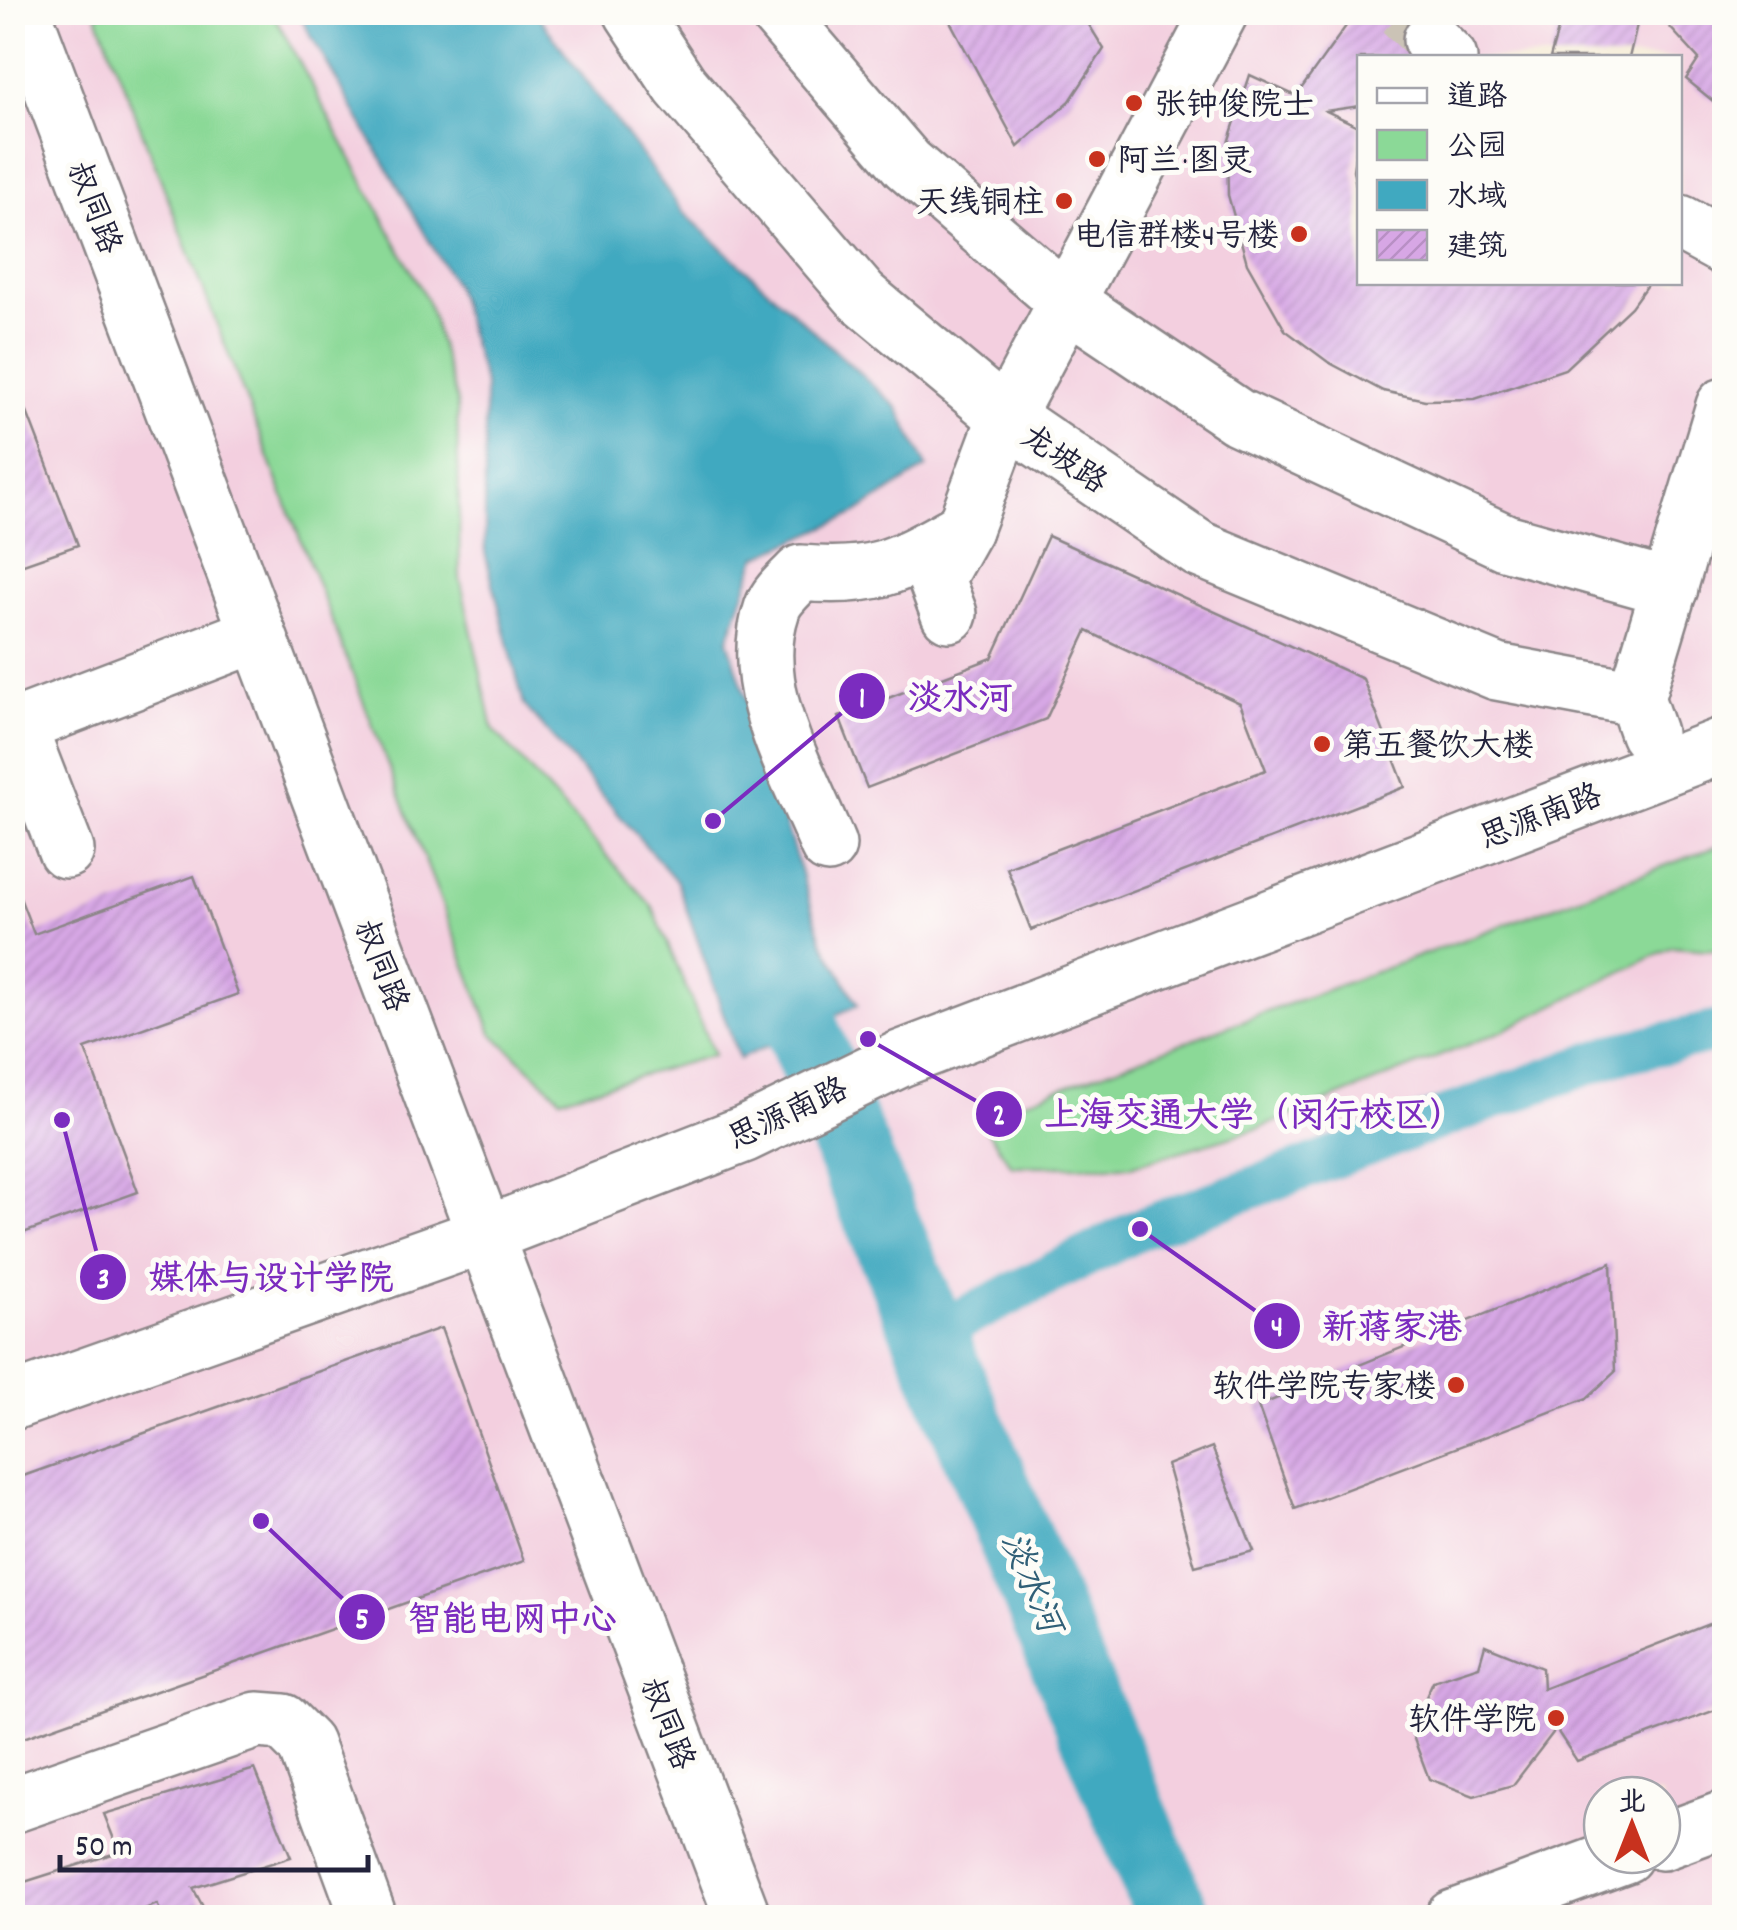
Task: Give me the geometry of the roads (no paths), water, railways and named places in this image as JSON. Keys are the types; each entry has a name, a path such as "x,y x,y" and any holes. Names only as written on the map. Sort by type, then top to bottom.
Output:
{"street":[{"name":"叔同路","path":"22,12 743,1918"},
{"name":"龙坡路","path":"632,12 680,85 861,296 1006,417 1199,548 1497,672 1636,698"},
{"path":"778,12 907,164 1067,302 1256,425 1505,542 1670,588"},
{"path":"949,614 936,580 964,530 1006,417 1220,12"},
{"path":"1682,223 1724,247"},
{"path":"1661,769 1636,698 1724,406"},
{"path":"828,845 769,701 762,652 773,605 800,572 850,577 896,567 964,530"},
{"path":"66,850 15,727 258,634"},
{"name":"思源南路","path":"12,1402 486,1236 745,1134 900,1059 1724,745"},
{"path":"12,1805 258,1720 283,1722 304,1744 368,1918"},
{"path":"1682,1835 1724,1819"},
{"path":"1454,1918 1582,1871"}],"water":[{"path":"298,13 536,13 684,213 898,408 927,467 855,514 757,557 728,640 822,940 858,1005 739,1059 677,882 524,705 485,553 485,387 455,286"}],"waterway":[{"name":"淡水河","path":"762,935 1174,1918"},
{"path":"930,1335 1140,1229 1616,1054 1724,1030"}],"tunnel":[{"path":"1402,12 1431,40"}],"place":[{"name":"张钟俊院士","path":"1134,103"},
{"name":"阿兰·图灵","path":"1097,159"},
{"name":"天线铜柱","path":"1064,201"},
{"name":"电信群楼4号楼","path":"1299,234"},
{"name":"第五餐饮大楼","path":"1322,744"},
{"name":"淡水河","path":"713,821"},
{"name":"上海交通大学（闵行校区）","path":"868,1039"},
{"name":"媒体与设计学院","path":"62,1120"},
{"name":"新蒋家港","path":"1140,1229"},
{"name":"软件学院专家楼","path":"1456,1385"},
{"name":"智能电网中心","path":"261,1521"},
{"name":"软件学院","path":"1556,1718"}]}
